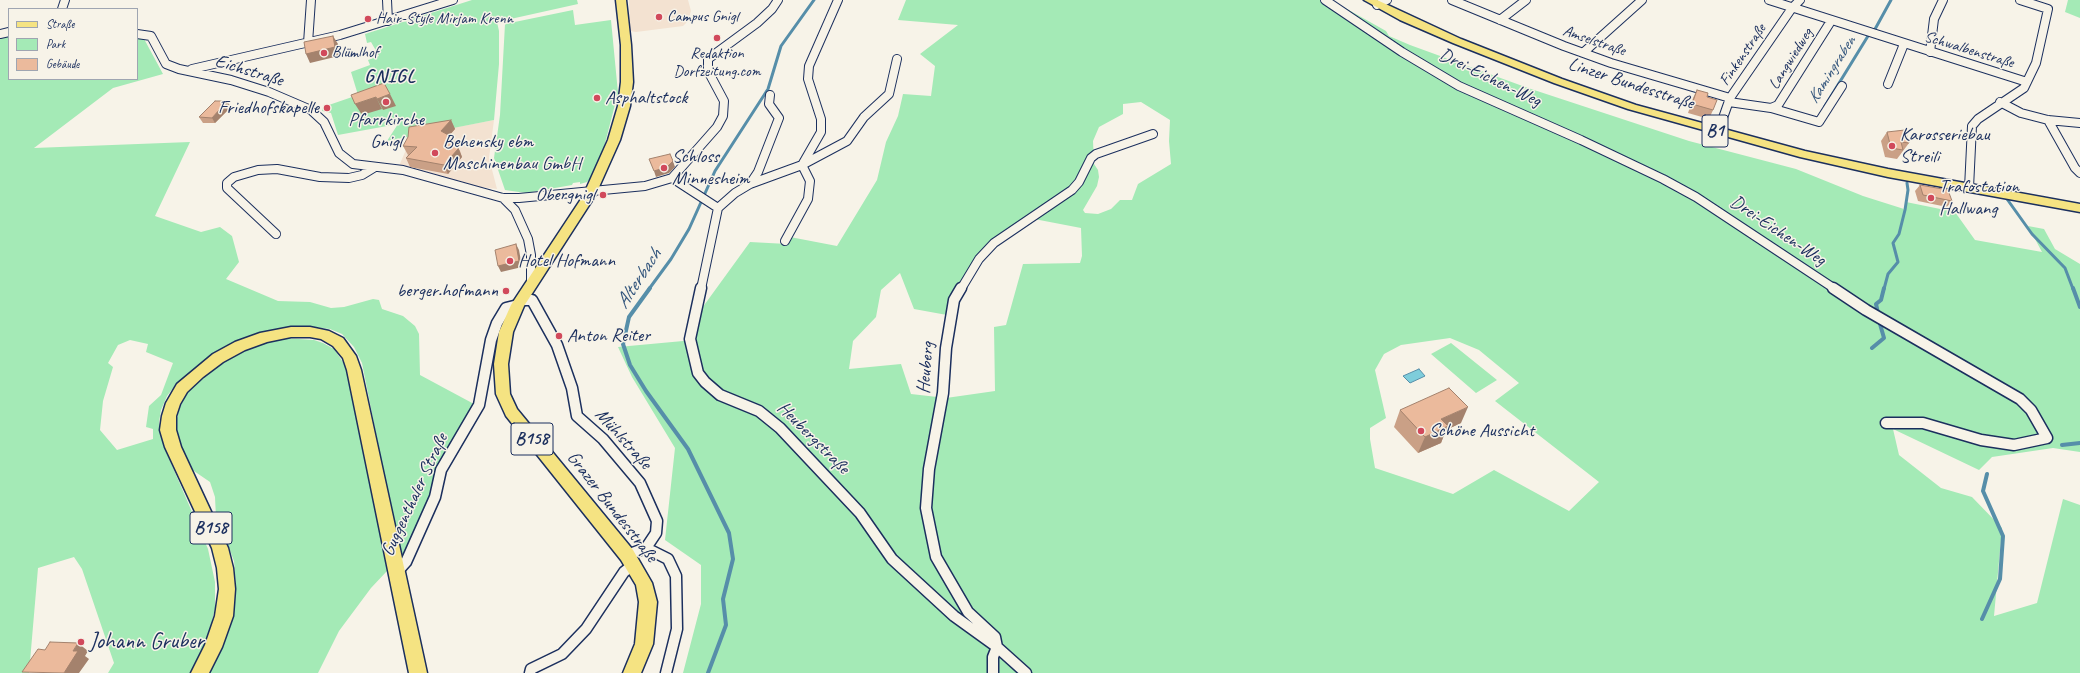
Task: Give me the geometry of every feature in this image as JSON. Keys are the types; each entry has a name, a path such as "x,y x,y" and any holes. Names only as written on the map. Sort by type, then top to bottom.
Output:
{"main road":[{"name":"B158","path":"593,190 614,140 624,106 628,71 621,0"},
{"name":"Linzer Bundesstraße","path":"1378,2 1456,41 1558,81 1632,107 1718,132 1866,168 2080,208"},
{"name":"Grazer Bundesstraße","path":"593,190 572,224 519,302 506,332 501,364 503,394 511,412 630,560 644,583 648,602 648,619 644,644 632,673"},
{"name":"B158","path":"200,673 213,648 224,616 227,589 225,568 220,548 173,447 168,430 168,416 173,403 182,388 198,373 218,358 240,346 265,337 291,332 310,332 324,335 338,342 350,356 358,385 418,673"}],"street":[{"path":"308,43 311,0"},
{"path":"387,0 388,21"},
{"path":"189,70 340,35 453,0"},
{"path":"593,190 645,186 672,178 717,127 722,116 724,101 708,71 708,59 757,23 772,9 778,0"},
{"path":"802,165 821,132 821,119 808,79 809,66 838,0"},
{"name":"Drei-Eichen-Weg","path":"1325,0 1402,52 1459,86 1581,140 1663,179 1696,198 1866,310 2020,399 2031,410 2047,438 2034,442 2014,445 1981,440 1923,423 1886,423"},
{"name":"Amselstraße","path":"1452,0 1564,46 1611,63 1730,100"},
{"path":"1500,20 1526,0"},
{"path":"1584,52 1642,0"},
{"name":"Schwalbenstraße","path":"1769,0 2027,82"},
{"name":"Finkenstraße","path":"1718,132 1730,100 1792,8 1800,0"},
{"path":"1930,52 1934,20 1943,0"},
{"path":"1969,188 1972,126 1978,119 2000,102 2024,88 2036,63 2048,9 2020,0"},
{"name":"Langwiedweg","path":"1771,108 1778,105 1831,20"},
{"name":"Eichstraße","path":"138,34 151,36 166,64 179,69 231,80 269,92 311,110 324,122 336,150 341,156 353,164 403,170 504,198 593,190"},
{"name":"Schwalbenstraße","path":"1888,84 1904,44"},
{"path":"672,178 718,208 735,192 750,184 802,165 847,141 864,117 883,101 889,94 897,58"},
{"name":"Langwiedweg","path":"1730,100 1771,108 1819,122 1842,86"},
{"path":"750,184 758,172 779,118 769,104 770,95"},
{"path":"2000,102 2021,113 2048,120 2080,123"},
{"path":"2048,120 2075,168 2080,173"},
{"name":"Heuberg","path":"1026,673 997,647 995,636 968,612 936,557 926,508 929,469 943,393 946,341 954,300 978,259 989,248 1072,190 1079,182 1091,158 1096,154 1153,134"},
{"path":"785,241 808,199 810,181 802,165"},
{"path":"276,234 227,188 227,183 234,177 258,170 277,168 320,177 348,178 362,175 375,166"},
{"path":"504,198 515,210 528,239 531,255 531,284"},
{"name":"Heubergstraße","path":"718,208 690,339 698,373 716,392 758,410 780,428 860,513 892,559 954,616 997,647"},
{"name":"Mühlstraße","path":"519,302 532,300 558,345 572,388 577,416 603,439 640,483 657,521 656,534 646,548"},
{"name":"Guggenthaler Straße","path":"397,572 410,555 435,497 441,470 479,405 491,340 497,322 506,308 519,302"},
{"path":"530,673 531,669 562,654 586,629 624,572 630,560 646,548 668,559 676,576 677,629 666,673"},
{"path":"993,673 993,658 997,647"}],"shaded area":[{"name":"Campus Gnigl","path":"629,0 688,0 691,11 688,21 683,26 636,32 630,31"},
{"path":"494,120 489,158 497,189 471,186 399,166 408,145 409,136"}],"green space":[{"path":"472,0 577,0 578,4 497,22 499,31 499,64 494,120 387,141 398,124 338,135 331,113 322,111 323,107 358,95 351,72 370,65 368,60 379,56 371,42 367,43 365,34"},
{"path":"906,0 1331,0 1386,31 1389,36 1528,88 1689,141 1796,169 1863,196 1904,209 1906,202 1955,212 1975,240 2042,252 2028,226 2044,229 2055,249 2080,264 2080,452 2053,448 1992,457 1979,470 1893,429 1899,455 1941,488 1972,497 2002,528 1994,616 2037,603 2063,499 2080,505 2080,673 683,673 701,604 701,565 665,540 675,448 632,377 618,347 694,340 697,315 750,242 787,244 790,237 837,246 877,180 886,142 898,116 903,94 931,96 935,66 920,54 958,25 898,20","holes":["1141,102 1170,120 1169,141 1171,164 1138,184 1132,200 1120,200 1111,209 1098,214 1085,213 1083,210 1097,186 1099,177 1098,170 1094,164 1093,141 1099,127 1123,114 1123,104","1029,218 1081,228 1082,256 1080,263 1023,264 1006,325 994,327 995,391 946,398 911,394 901,364 849,369 853,341 876,317 881,290 900,273 914,309 947,315 994,241","1450,338 1479,350 1519,383 1495,401 1599,482 1569,511 1494,470 1453,494 1375,468 1370,439 1370,428 1386,418 1375,370 1384,354 1401,345"]},
{"path":"2068,0 2080,0 2080,18 2065,12"},
{"path":"573,10 575,25 611,20 618,93 604,147 591,178 587,182 580,184 580,182 573,183 572,185 526,193 505,190 494,158 500,115 505,24"},
{"path":"8,35 8,80 138,80 138,37 143,37 163,74 113,88 34,148 190,142 155,216 201,232 220,227 232,236 239,262 226,279 278,301 310,302 331,308 344,307 373,299 379,300 382,309 403,316 415,326 419,334 420,375 474,404 403,558 386,484 362,363 354,347 342,334 330,329 304,326 264,333 217,353 177,383 167,396 161,410 159,422 164,447 208,549 215,582 215,608 210,630 192,673 108,673 114,663 82,569 74,557 38,568 29,673 0,673 0,36","holes":["130,340 148,344 146,352 173,363 161,395 149,406 146,427 153,429 153,439 117,450 100,430 103,401 113,367 108,363 118,345"]},
{"path":"284,338 314,340 323,343 334,349 347,368 387,571 371,588 339,631 318,673 210,673 233,618 236,586 234,561 216,518 215,497 210,482 191,469 177,436 176,423 179,409 186,395 196,382 209,370 245,349"},
{"path":"1451,343 1497,380 1476,393 1431,354"}],"water":[{"path":"1419,369 1425,376 1410,383 1403,376"}],"building":[{"path":"333,36 335,47 306,54 304,42"},
{"path":"384,83 390,94 377,99 376,97 355,104 351,95"},
{"path":"1697,90 1708,93 1707,97 1717,100 1713,110 1692,104"},
{"path":"215,101 227,101 212,118 199,117"},
{"path":"451,120 441,131 452,137 452,141 456,142 458,149 444,165 406,158 417,147 403,146 408,137 409,127"},
{"path":"1905,130 1909,143 1901,142 1903,150 1891,148 1887,132"},
{"path":"670,154 673,161 667,167 654,171 649,159"},
{"path":"1920,185 1948,190 1952,201 1923,195"},
{"path":"516,244 519,261 498,266 495,250"},
{"path":"1449,388 1468,407 1441,419 1448,426 1425,437 1400,410"},
{"path":"50,642 78,643 73,651 78,651 64,673 22,672 38,649 45,650"}],"waterway":[{"name":"Alterbach","path":"649,289 671,259 689,229 715,171 768,89 781,46 814,0"},
{"path":"1874,31 1891,0"},
{"name":"Kamingraben","path":"1825,106 1868,36"},
{"name":"Kamingraben","path":"1884,289 1888,274 1898,262 1893,243 1899,234 1905,210 1908,190 1907,183"},
{"path":"2007,199 2032,234 2065,268 2073,289"},
{"name":"Alterbach","path":"650,288 629,317 623,344 630,365 646,391 688,449 729,533 733,559 723,599 726,625 708,673"},
{"name":"Kamingraben","path":"1878,313 1876,304 1881,300 1884,288"},
{"path":"2073,288 2080,307"},
{"path":"1872,348 1884,338 1880,324"},
{"path":"2062,445 2080,443"},
{"path":"1982,619 2000,579 2003,536 1983,491 1987,474"}],"place":[{"name":"Campus Gnigl","path":"659,17"},
{"name":"Hair-Style Mirjam Krenn","path":"368,19"},
{"name":"Redaktion Dorfzeitung.com","path":"717,38"},
{"name":"Blümlhof","path":"324,53"},
{"name":"Asphaltstock","path":"597,98"},
{"name":"Pfarrkirche Gnigl","path":"386,102"},
{"name":"Friedhofskapelle","path":"327,108"},
{"name":"Karosseriebau Streili","path":"1892,146"},
{"name":"Behensky ebm Maschinenbau GmbH","path":"435,153"},
{"name":"Schloss Minnesheim","path":"664,168"},
{"name":"Obergnigl","path":"603,195"},
{"name":"Trafostation Hallwang","path":"1931,198"},
{"name":"Hotel Hofmann","path":"510,261"},
{"name":"berger.hofmann","path":"506,291"},
{"name":"Anton Reiter","path":"559,336"},
{"name":"Schöne Aussicht","path":"1421,431"},
{"name":"Johann Gruber","path":"81,642"}],"district":[{"name":"GNIGL","path":"390,77"}]}
